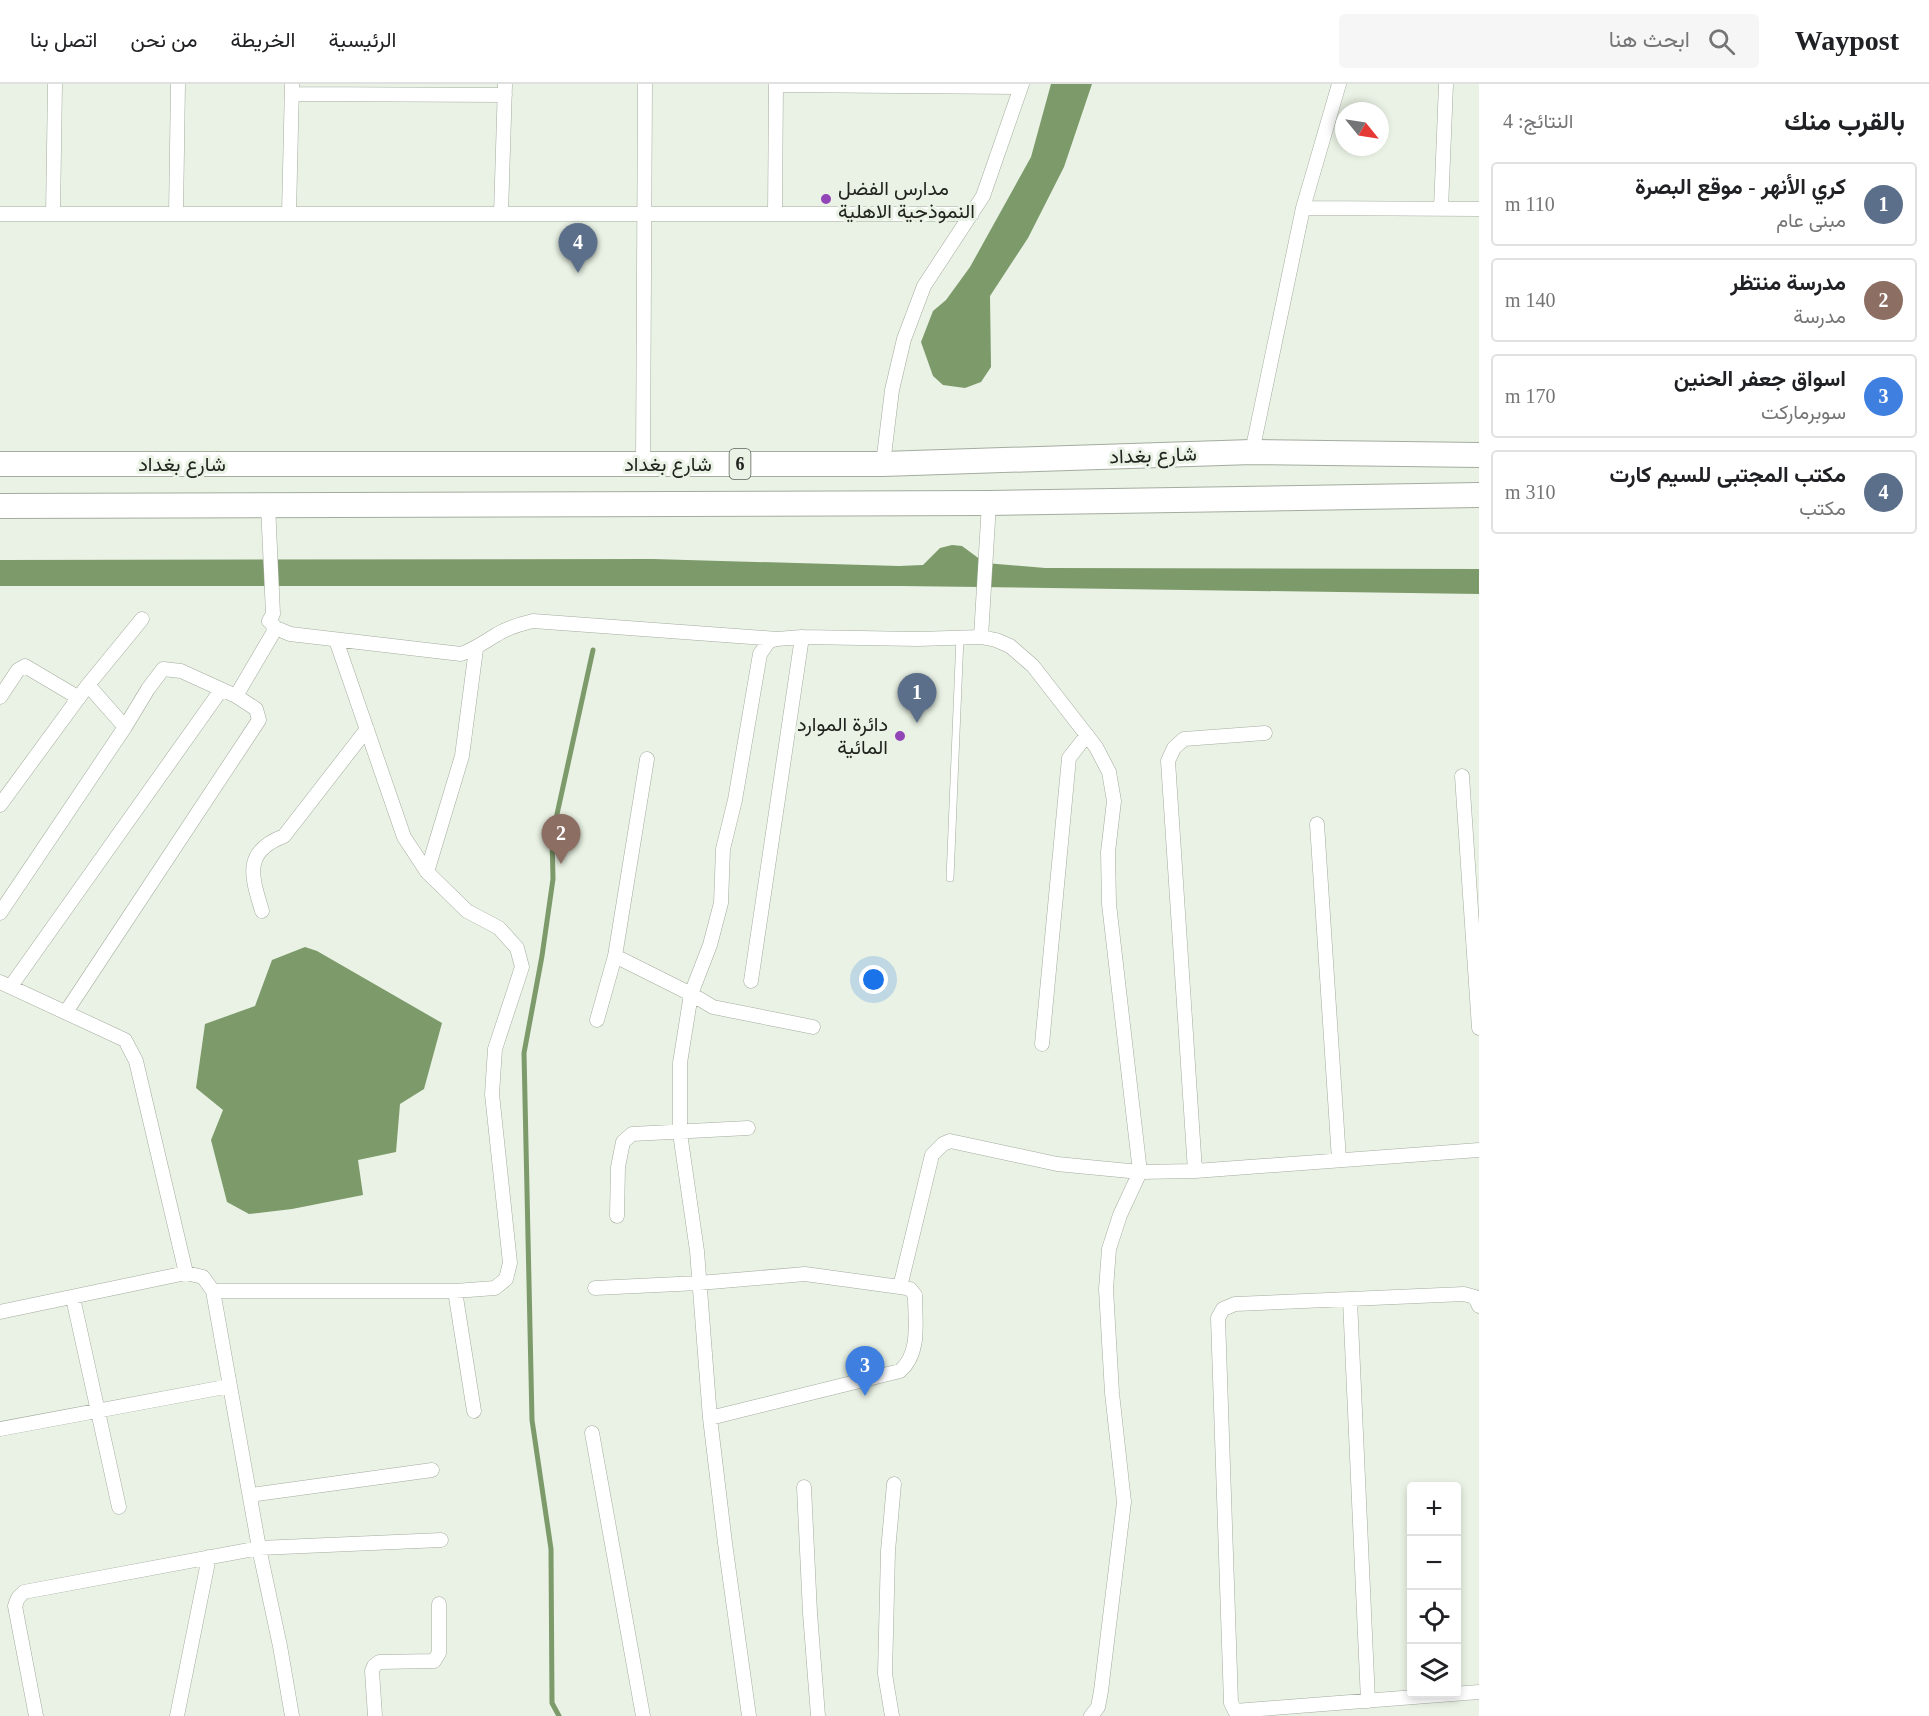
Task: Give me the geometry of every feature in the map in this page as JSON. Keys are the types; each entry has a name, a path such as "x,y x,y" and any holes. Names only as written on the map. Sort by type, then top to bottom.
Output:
{"highway":[{"name":"شارع بغداد","path":"0,464 883,464 1252,452 1479,455"},
{"name":"شارع بغداد","path":"0,506 989,504 1479,495"}],"street":[{"path":"53,214 55,84"},
{"path":"176,214 178,84"},
{"path":"644,464 645,84"},
{"path":"775,214 776,84 1021,85 983,196 924,286 904,339 892,390 883,464"},
{"path":"1252,452 1303,208 1339,84"},
{"path":"1441,209 1446,84"},
{"path":"289,214 292,89 505,89 501,214"},
{"path":"1303,208 1479,209"},
{"path":"0,214 972,214"},
{"path":"981,637 989,504"},
{"path":"268,505 273,614 269,621 276,628 290,634 461,654 476,649 497,634 516,625 533,621 777,639 981,637 996,640 1022,655 1087,735 1103,759 1113,786 1114,801 1108,852 1108,904 1140,1172 1120,1215 1109,1250 1106,1289 1112,1393 1124,1502 1100,1699 1098,1707 1091,1716"},
{"path":"0,804 88,685 142,619"},
{"path":"236,696 276,628"},
{"path":"752,981 802,637"},
{"path":"749,1716 710,1418 697,1251 680,1133 680,1063 691,994 710,945 718,914 723,882 723,849 735,800 760,654 769,641 777,639"},
{"path":"213,1291 455,1291 495,1288 506,1279 510,1263 492,1094 495,1049 522,967 518,948 499,928 467,911 427,872 404,837 336,640"},
{"path":"427,872 462,756 476,649"},
{"path":"2,689 18,670 25,666 79,698"},
{"path":"0,913 163,669 181,671 236,696 256,709 259,720 66,1012"},
{"path":"88,685 125,727"},
{"path":"186,1273 136,1061 124,1040 5,984 221,690"},
{"path":"262,911 252,876 254,860 271,841 284,836 367,729"},
{"path":"1195,1171 1168,761 1174,748 1184,739 1265,733"},
{"path":"1042,1044 1069,758 1087,735"},
{"path":"597,1020 615,956 647,759"},
{"path":"1462,776 1479,1028"},
{"path":"1317,824 1339,1160"},
{"path":"615,956 713,1007 813,1027"},
{"path":"617,1216 618,1167 623,1142 632,1134 748,1128"},
{"path":"900,1287 932,1155 943,1144 950,1141 1057,1164 1140,1172 1195,1171 1479,1150"},
{"path":"0,1312 186,1273 202,1277 213,1291 292,1716"},
{"path":"595,1288 699,1283 805,1274 900,1287 910,1289 915,1295 915,1349 912,1359 900,1371 710,1418"},
{"path":"455,1291 474,1411"},
{"path":"1479,1306 1475,1298 1464,1294 1235,1304 1223,1309 1218,1318 1231,1703 1235,1711 1479,1692"},
{"path":"73,1298 119,1507"},
{"path":"1350,1300 1368,1701"},
{"path":"0,1429 230,1386"},
{"path":"592,1433 643,1716"},
{"path":"250,1495 432,1470"},
{"path":"892,1716 885,1674 888,1551 894,1484"},
{"path":"804,1487 818,1716"},
{"path":"36,1716 15,1606 18,1598 24,1592 259,1548 441,1540"},
{"path":"177,1716 209,1557"},
{"path":"375,1716 372,1671 374,1666 379,1662 434,1661 439,1653 439,1604"}],"lane":[{"path":"950,878 960,637"}],"shaded area":[{"path":"1051,84 1092,84 1064,167 1028,238 990,296 991,367 981,382 965,388 943,385 933,376 921,342 933,311 946,300 970,267 1031,157"},
{"path":"952,545 962,546 985,563 1045,568 1479,569 1479,594 901,586 0,586 0,560 653,559 899,566 923,565 940,548"},
{"path":"305,947 317,951 442,1023 424,1089 400,1104 396,1152 358,1160 363,1195 292,1209 249,1214 227,1202 211,1140 223,1110 196,1088 205,1024 255,1006 272,960"}],"waterway":[{"path":"559,1716 552,1703 551,1549 532,1420 524,1053 542,956 553,879 552,837 593,650"}],"place":[{"name":"مدارس الفضل النموذجية الاهلية","path":"826,199"},
{"name":"مكتب المجتبى للسيم كارت","path":"578,273"},
{"name":"كري الأنهر - موقع البصرة","path":"917,723"},
{"name":"دائرة الموارد المائية","path":"900,736"},
{"name":"مدرسة منتظر","path":"561,864"},
{"name":"اسواق جعفر الحنين","path":"865,1396"}]}
